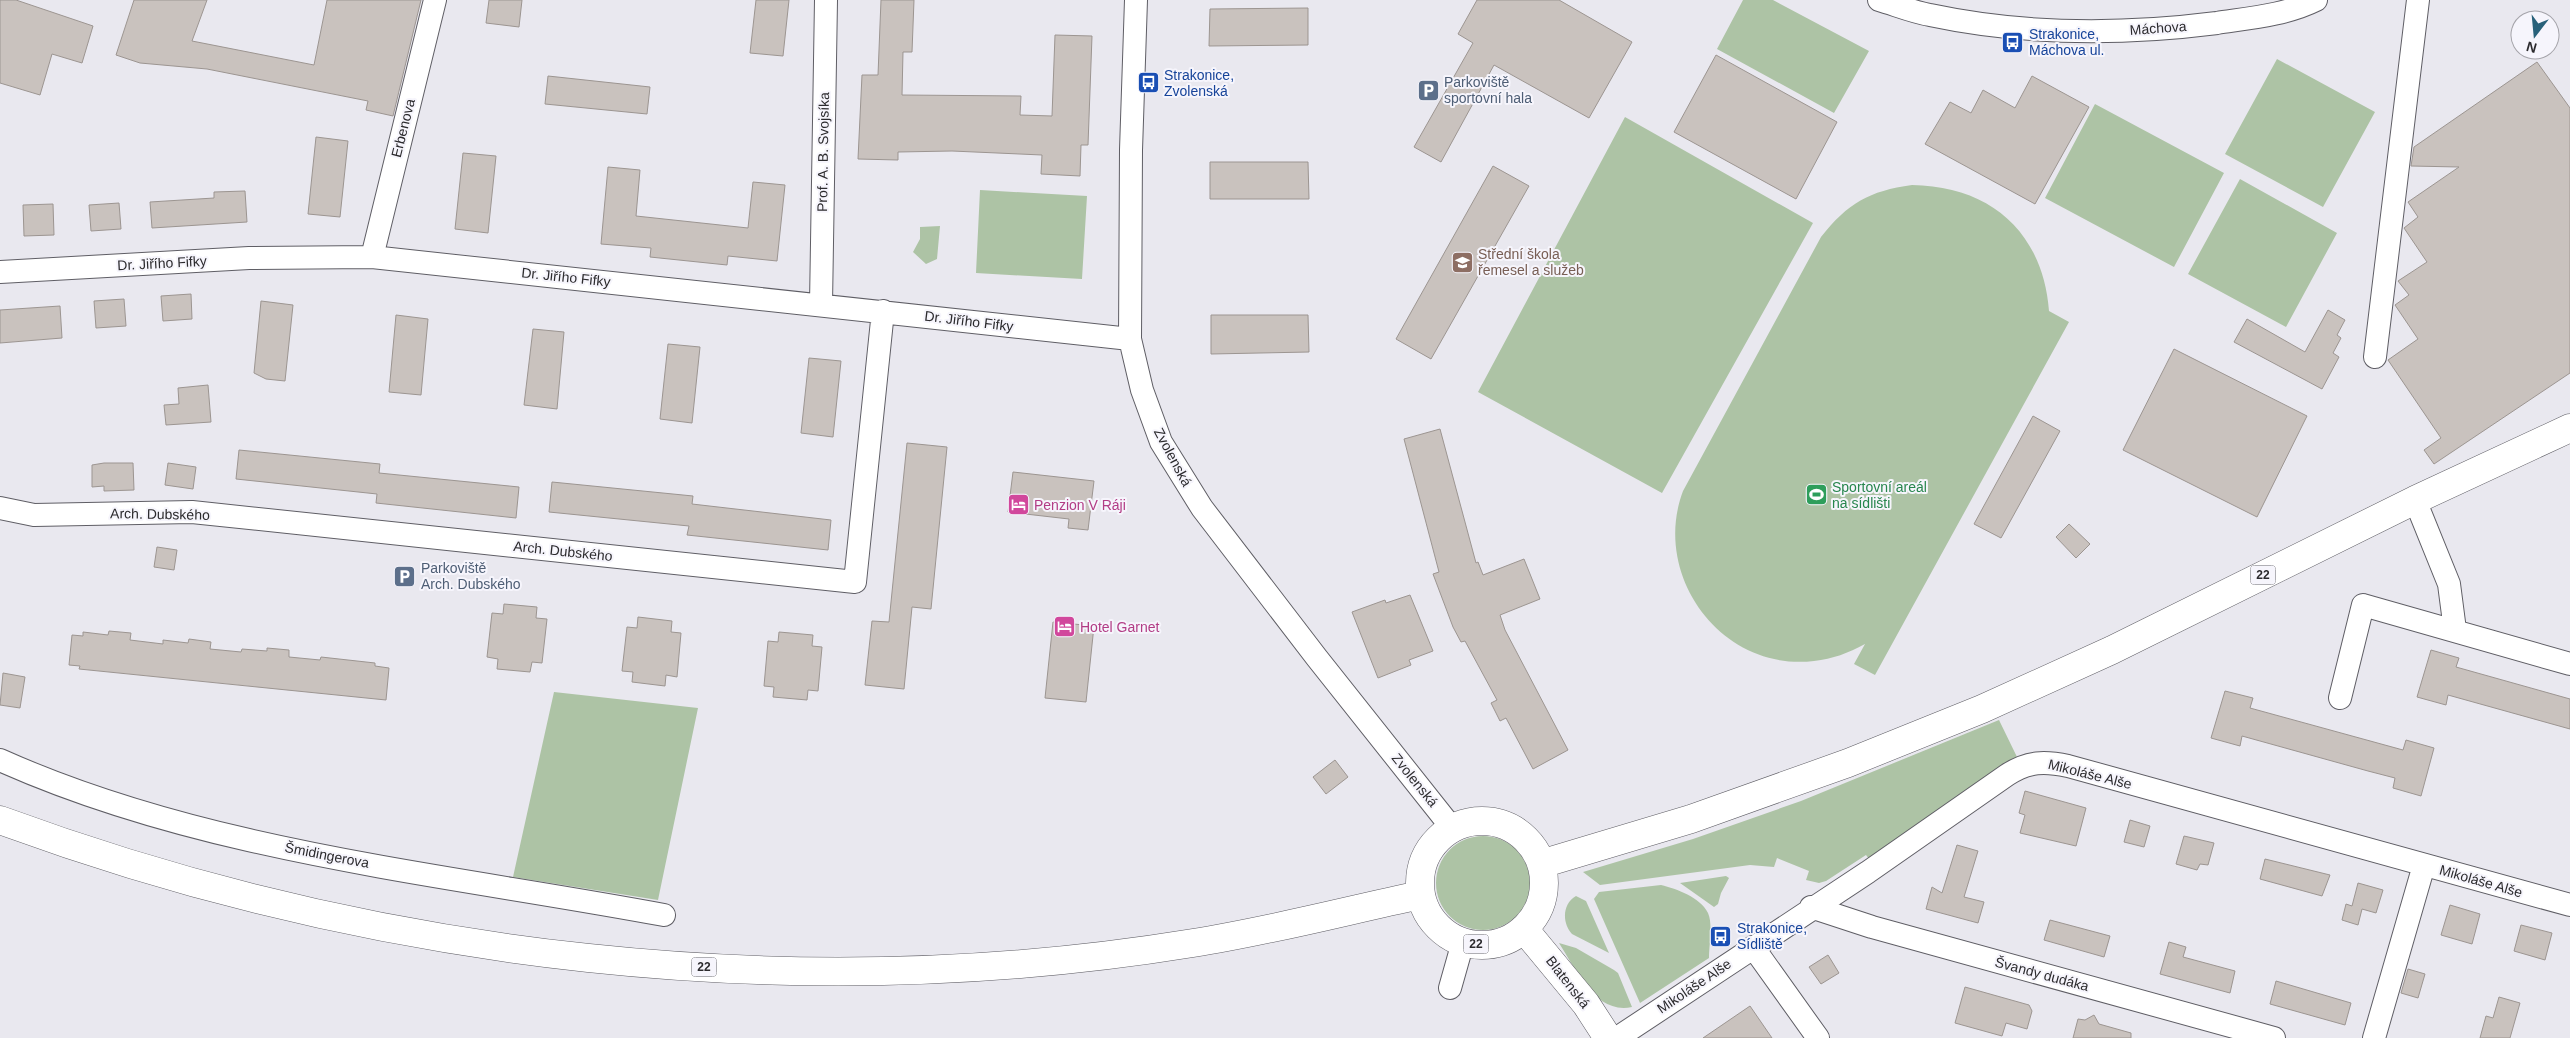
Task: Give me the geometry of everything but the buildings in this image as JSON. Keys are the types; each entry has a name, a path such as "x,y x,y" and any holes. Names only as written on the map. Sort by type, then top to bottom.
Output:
{"main road":[{"name":"22","path":"1541,864 1700,816 1848,763 1982,709 2112,650 2415,500 2570,428"},
{"name":"22","path":"0,820 92,852 222,891 379,927 539,952 702,967 866,970 1030,962 1193,943 1317,919 1420,895"},
{"name":"22","path":"1488,821 1505,825 1521,834 1533,848 1541,864 1544,881 1542,899 1535,915 1524,929 1511,938 1495,944 1479,945 1463,942 1448,935 1435,925 1426,911 1420,895 1420,875 1425,856 1436,840 1452,828 1469,822 1488,821"},
{"name":"Blatenská","path":"1524,929 1586,1004 1608,1038"}],"street":[{"name":"Erbenova","path":"372,256 435,0"},
{"name":"Prof. A. B. Svojsíka","path":"821,304 826,0"},
{"name":"Zvolenská","path":"1136,0 1130,150 1130,340 1142,390 1162,442 1202,508 1317,658 1452,828"},
{"name":"Máchova","path":"1879,0 1928,15 1989,26 2079,32 2170,29 2245,19 2305,6 2316,0"},
{"path":"2375,357 2418,0"},
{"name":"Dr. Jiřího Fifky","path":"0,272 249,258 372,256 821,304 1130,340"},
{"name":"Arch. Dubského","path":"0,508 34,515 192,512 855,582 883,311"},
{"path":"2415,500 2449,584 2455,630"},
{"path":"2340,698 2363,605 2570,664"},
{"name":"Šmidingerova","path":"0,760 40,778 139,810 331,858 664,915"},
{"name":"Mikoláše Alše","path":"1618,1038 1811,907 1868,872 2017,768 2029,764 2046,762 2570,905"},
{"path":"2374,1038 2424,865"},
{"name":"Švandy dudáka","path":"1811,907 1872,927 2274,1038"},
{"path":"1450,988 1463,942"},
{"path":"1754,947 1818,1038"}],"green space":[{"path":"1743,0 1773,0 1869,51 1834,113 1717,49"},
{"path":"2277,59 2375,112 2323,207 2225,154"},
{"path":"2095,104 2224,173 2174,267 2045,198"},
{"path":"1625,117 1813,223 1662,493 1478,392"},
{"path":"2240,179 2337,233 2286,327 2188,274"},
{"path":"1912,185 1940,187 1965,194 1988,204 2008,219 2024,237 2036,258 2045,283 2049,311 2069,322 1875,675 1854,664 1865,644 1828,659 1814,661 1781,660 1750,651 1724,634 1702,612 1686,585 1677,555 1676,523 1683,491 1821,237 1841,215 1861,200 1883,191"},
{"path":"980,190 1087,196 1082,279 976,273"},
{"path":"940,226 937,259 926,264 913,252 920,239 920,227"},
{"path":"554,692 698,708 658,900 513,877"},
{"path":"1999,720 2017,757 1869,859 1866,855 1826,881 1819,883 1806,880 1809,871 1777,858 1774,867 1750,865 1600,885 1583,872 1693,839 1801,801"},
{"path":"1483,836 1501,840 1516,850 1526,865 1530,883 1526,901 1516,916 1501,926 1483,930 1465,926 1450,916 1440,901 1436,883 1440,865 1450,850 1465,840"},
{"path":"1726,876 1729,878 1721,893 1718,904 1714,907 1680,883"},
{"path":"1661,885 1694,898 1700,902 1708,913 1710,923 1709,958 1640,1003 1594,899 1599,892"},
{"path":"1576,896 1586,901 1609,953 1572,934 1566,925 1566,909 1571,899"},
{"path":"1559,943 1576,948 1618,973 1632,1007 1619,1008 1607,1004 1597,997 1580,977"}],"place":[{"name":"Strakonice, Máchova ul.","path":"2013,42"},
{"name":"Strakonice, Zvolenská","path":"1148,83"},
{"name":"Parkoviště sportovní hala","path":"1428,90"},
{"name":"Střední škola řemesel a služeb","path":"1462,262"},
{"name":"Sportovní areál na sídlišti","path":"1816,495"},
{"name":"Penzion V Ráji","path":"1018,505"},
{"name":"Parkoviště Arch. Dubského","path":"405,576"},
{"name":"Hotel Garnet","path":"1064,627"},
{"name":"Strakonice, Sídliště","path":"1721,936"}]}
